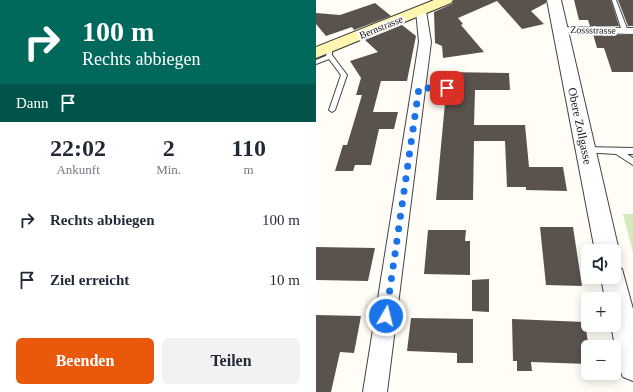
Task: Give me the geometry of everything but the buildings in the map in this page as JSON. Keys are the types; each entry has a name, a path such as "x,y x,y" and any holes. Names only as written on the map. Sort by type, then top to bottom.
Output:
{"main road":[{"name":"Bernstrasse","path":"325,52 446,0"}],"street":[{"name":"Obere Zollgasse","path":"554,0 605,244"},
{"path":"375,392 425,42 421,11"},
{"name":"Zossstrasse","path":"560,30 629,31"},
{"path":"615,284 633,367"}],"lane":[{"name":"Zossstrasse","path":"614,0 629,31"},
{"path":"316,62 325,52 344,75 332,110"},
{"path":"419,88 462,89"},
{"path":"585,150 633,151"},
{"path":"617,151 633,162"}],"green space":[{"path":"623,214 633,214 633,253"}],"route":[{"path":"386,316 419,88 447,88"}]}
